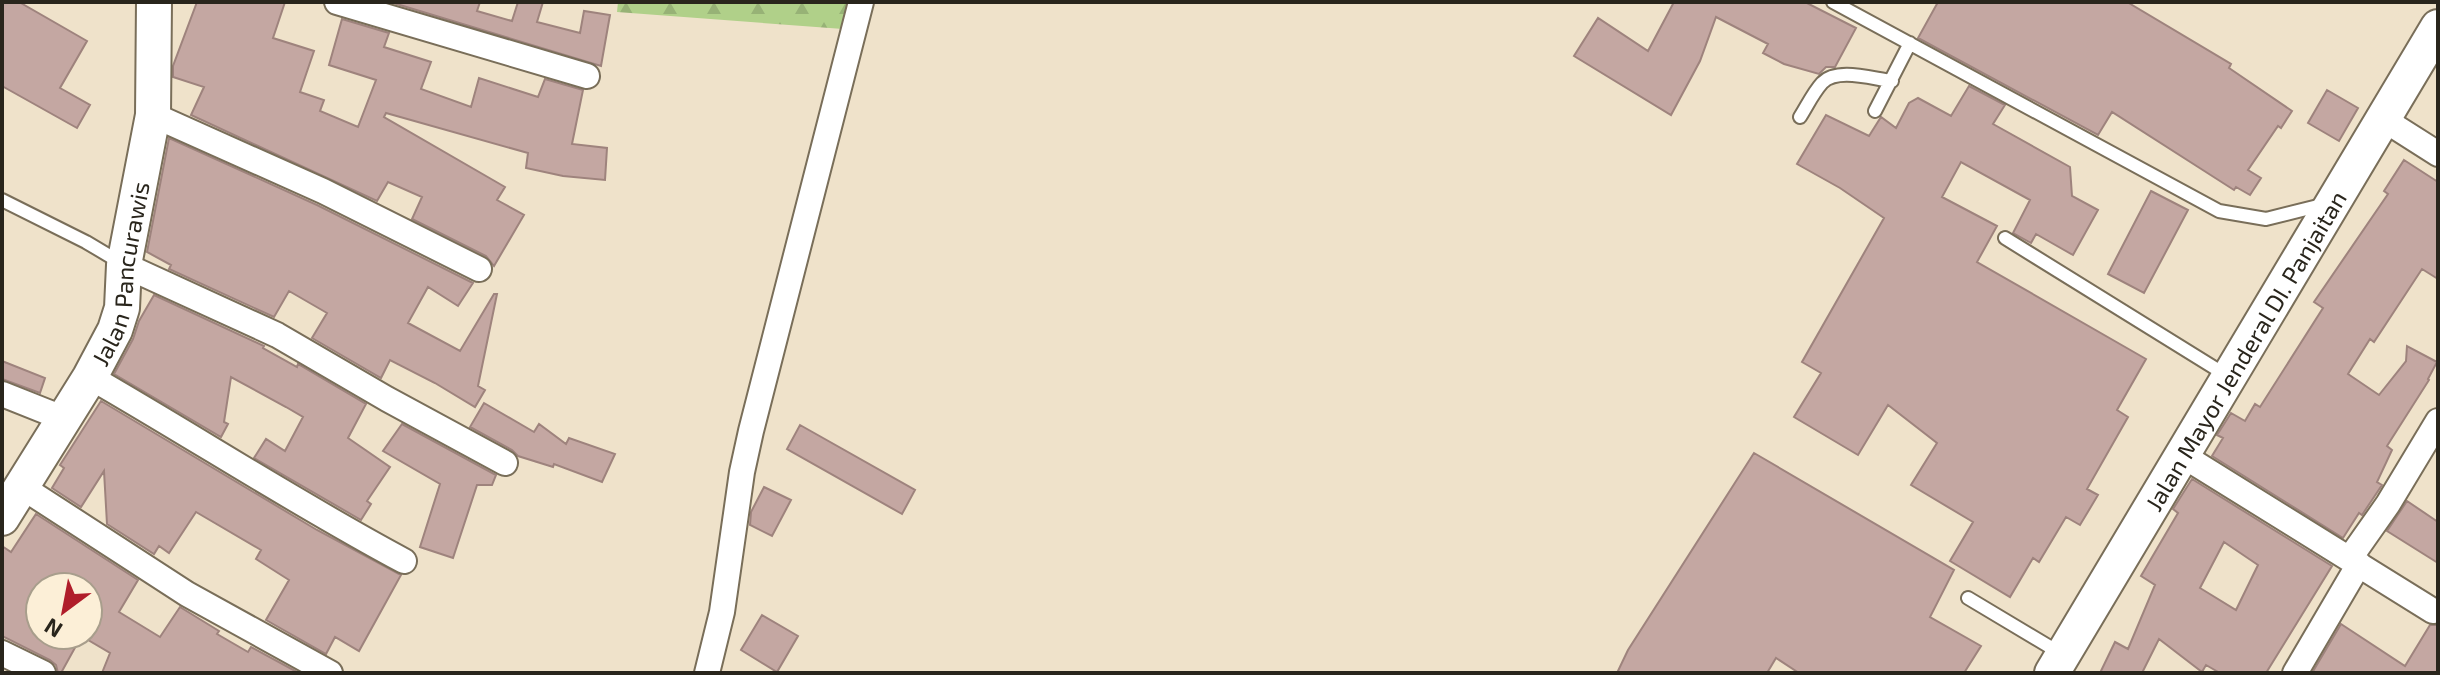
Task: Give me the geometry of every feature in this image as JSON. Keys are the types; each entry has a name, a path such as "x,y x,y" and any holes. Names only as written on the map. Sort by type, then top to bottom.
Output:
{"street":[{"name":"Jalan Pancurawis","path":"2,518 90,377 115,330 122,308 124,265 153,115 154,2"},
{"path":"337,2 587,76"},
{"path":"707,673 722,612 742,472 751,431 861,2"},
{"name":"Jalan Mayor Jenderal DI. Panjaitan","path":"2058,664 2438,27"},
{"path":"153,115 323,191 479,269"},
{"path":"2383,119 2438,154"},
{"path":"124,265 277,335 505,463"},
{"path":"90,377 329,520 404,561"},
{"path":"2,394 65,419"},
{"path":"2295,673 2355,561 2438,421"},
{"path":"2182,455 2433,611"},
{"path":"22,487 187,594 330,673"},
{"path":"2,653 43,673"}],"lane":[{"path":"1833,2 2219,211 2266,219 2333,202"},
{"path":"1875,111 1910,43"},
{"path":"1800,117 1823,82 1830,77 1843,75 1892,81"},
{"path":"2,200 86,242 124,265"},
{"path":"2005,238 2229,376"},
{"path":"1968,598 2058,664"}],"green space":[{"path":"618,2 849,2 843,29 617,12"}],"building":[{"path":"2,2 19,2 87,41 60,88 90,105 77,128 2,86"},
{"path":"197,2 285,2 273,38 314,51 300,92 324,100 320,111 358,127 376,80 329,65 342,19 389,33 384,47 431,62 421,89 471,107 479,78 538,97 545,79 583,90 572,144 607,148 605,180 526,168 528,153 386,113 384,117 505,187 497,200 524,215 494,266 486,256 412,219 422,197 388,182 377,201 191,115 204,87 173,77 173,66"},
{"path":"390,2 480,2 477,11 512,21 518,2 543,2 537,22 580,33 584,11 610,15 601,66"},
{"path":"1674,2 1805,2 1856,28 1835,67 1826,67 1819,74 1784,64 1763,53 1768,44 1716,17 1700,61 1671,115 1574,56 1598,18 1648,51"},
{"path":"1938,2 2127,2 2231,64 2229,68 2292,111 2248,170 2261,178 2250,195 2236,187 2234,190 2112,112 2098,135 1918,38"},
{"path":"1969,86 2005,105 1993,124 2070,167 2072,196 2098,210 2073,255 2036,234 2031,243 2013,233 2030,200 1961,162 1942,197 1997,226 1977,262 2146,359 2117,410 2128,417 2087,489 2098,495 2080,525 2066,517 2039,562 2033,558 2010,597 1950,561 1973,522 1911,485 1937,443 1888,405 1858,455 1794,417 1821,373 1802,362 1884,218 1797,164 1826,115 1869,136 1881,117 1896,128 1909,103 1918,98 1951,116"},
{"path":"2327,90 2358,108 2339,141 2308,123"},
{"path":"169,138 317,205 473,283 458,306 428,287 408,323 460,351 494,294 497,294 478,386 485,390 475,407 390,360 381,378 312,338 327,313 289,291 274,317 169,269 171,265 147,252"},
{"path":"2404,160 2438,182 2438,279 2422,269 2374,342 2370,339 2348,374 2379,395 2406,361 2407,346 2437,362 2387,446 2392,450 2377,482 2382,485 2343,538 2212,456 2223,438 2217,435 2231,413 2245,421 2255,404 2260,407 2323,308 2314,302 2388,194 2384,191"},
{"path":"2151,191 2188,210 2144,293 2108,274"},
{"path":"154,295 264,346 366,404 348,438 390,467 367,501 371,504 361,520 254,458 266,439 285,451 303,417 231,377 224,422 228,424 221,437 114,374"},
{"path":"2,361 45,378 40,393 2,379"},
{"path":"101,401 317,530 401,575 359,651 335,637 326,654 266,620 289,580 256,559 261,550 196,512 169,553 159,546 154,554 107,524 104,471 81,507 52,488 64,468 60,465"},
{"path":"484,403 534,432 539,424 566,444 569,438 615,454 602,482 554,464 553,467 518,456 470,427"},
{"path":"402,424 496,475 492,485 477,485 453,558 420,547 440,484 383,451"},
{"path":"800,425 915,490 902,514 787,449"},
{"path":"1754,453 1954,570 1930,617 1981,646 1964,673 1799,673 1776,658 1767,673 1617,673 1628,650"},
{"path":"2192,479 2332,566 2266,673 2220,673 2206,665 2202,672 2159,639 2142,673 2100,673 2115,642 2128,649 2155,585 2141,576 2178,513 2173,509","holes":["2224,542 2258,565 2236,610 2200,588"]},
{"path":"764,487 791,500 772,536 750,525 751,512"},
{"path":"2407,501 2438,522 2438,563 2387,531"},
{"path":"36,514 138,580 119,612 160,637 180,607 248,652 251,647 299,673 102,673 110,653 104,649 104,571 24,571 24,647 2,636 2,546 11,552"},
{"path":"762,615 798,636 777,672 741,650"},
{"path":"2341,624 2405,666 2430,625 2438,625 2438,673 2312,673"},
{"path":"32,651 73,651 61,673 50,660"}]}
